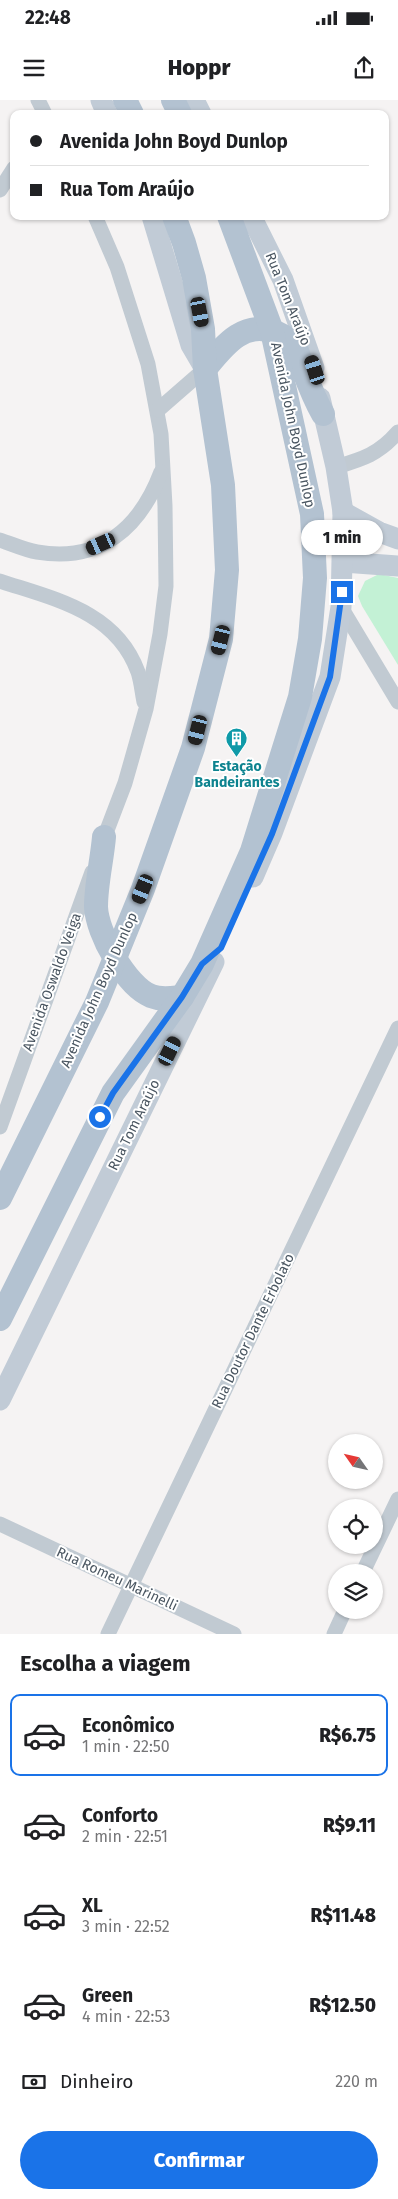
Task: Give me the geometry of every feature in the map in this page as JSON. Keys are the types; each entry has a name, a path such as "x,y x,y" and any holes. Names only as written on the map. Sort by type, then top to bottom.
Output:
{"main road":[{"path":"153,220 191,345 204,369 227,343 242,332 260,328 284,336 295,348 313,395 324,414 336,467 343,512 343,562 398,566"},
{"name":"Avenida John Boyd Dunlop","path":"0,1198 97,1002 116,958 143,889 193,748 221,640 227,570 223,485 204,369 203,329 194,278 175,220"},
{"name":"Avenida John Boyd Dunlop","path":"0,1319 113,1093 182,997 202,964 252,851 300,697 310,639 315,578 312,514 272,331 230,220"},
{"name":"Rua Tom Araújo","path":"253,220 283,280 315,370 324,414"},
{"path":"343,512 379,532 398,539"},
{"name":"Rua Tom Araújo","path":"0,1400 221,948 272,834 330,677 341,607 343,562"},
{"path":"266,809 272,834"},
{"path":"104,837 96,907 99,926 116,958 132,982 141,991 152,997 162,999 182,997"},
{"path":"202,964 221,948"}],"street":[{"path":"0,190 10,174"},
{"path":"0,190 10,182"},
{"name":"Avenida Oswaldo Veiga","path":"0,1126 125,783 146,709 160,634 166,586 164,463 158,410 148,364 117,267 97,220"},
{"path":"158,410 204,369"},
{"path":"336,467 375,454 388,444 398,432"},
{"path":"0,540 36,552 62,554 90,549 112,539 129,527 142,512 152,494 164,463"},
{"path":"0,581 80,608 103,622 125,645 138,672 146,709"},
{"path":"341,607 398,702"},
{"name":"Rua Doutor Dante Erbolato","path":"108,1634 398,1028"},
{"path":"367,1564 398,1500"},
{"name":"Rua Romeu Marinelli","path":"0,1524 234,1634"},
{"path":"334,1634 341,1619"}],"green space":[{"path":"379,574 398,578 398,665 362,606 358,596 365,581"}],"place":[{"name":"Estação Bandeirantes","path":"237,757"}],"route":[{"path":"100,1117 113,1093 182,997 202,964 221,948 272,834 330,677 342,592"}]}
